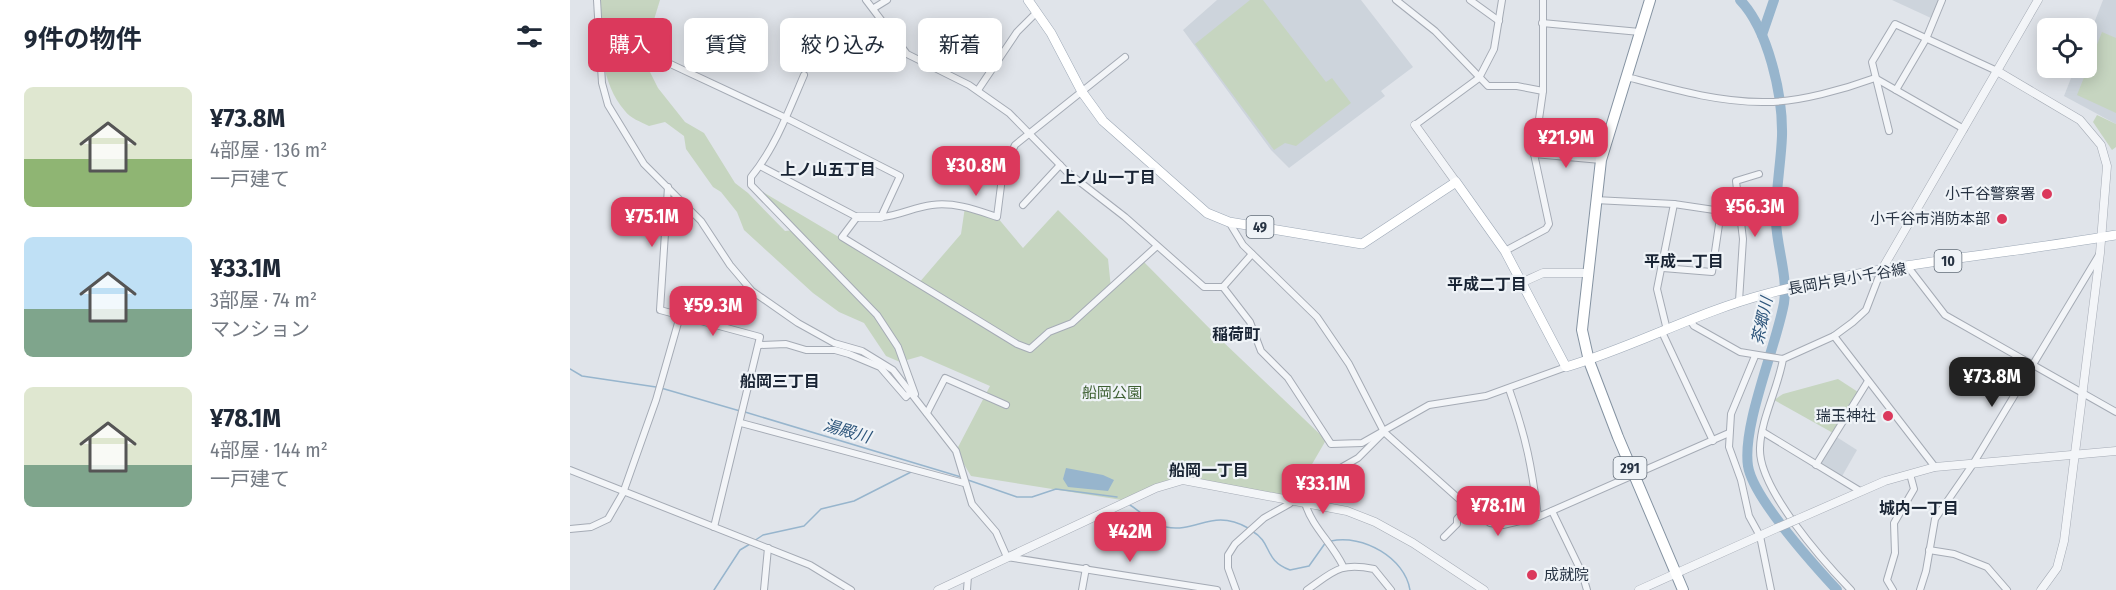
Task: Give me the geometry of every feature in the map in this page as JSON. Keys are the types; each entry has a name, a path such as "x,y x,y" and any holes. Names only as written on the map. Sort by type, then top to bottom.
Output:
{"highway":[{"name":"291","path":"1650,0 1601,160 1581,330 1588,361 1633,476 1683,590"}],"main road":[{"name":"49","path":"1028,0 1082,92 1103,121 1190,200 1207,213 1228,222 1362,244 1456,182"},
{"path":"1456,182 1505,251 1566,368"},
{"name":"長岡片貝小千谷線","path":"1566,368 1690,320 1769,293 1881,271 2116,235"}],"street":[{"path":"597,0 602,83 608,105 644,164 701,221 730,265 752,291 798,323 834,343 862,351 893,370 956,451 972,504 996,532 1007,557"},
{"path":"866,0 907,54 978,90 1009,113 1060,165 1204,287 1223,287 1252,255"},
{"path":"874,8 887,0"},
{"path":"1396,0 1435,31 1488,86 1517,86 1543,91"},
{"path":"1470,0 1499,21"},
{"path":"1456,182 1415,125 1479,78 1494,49 1502,0"},
{"path":"1505,251 1546,229 1549,224 1534,154 1543,91 1543,0"},
{"path":"1896,90 1926,39 1942,0"},
{"path":"1690,320 1694,326 1728,346 1755,356 1782,358 1834,336 1866,309 1881,271 2038,0"},
{"path":"978,90 1017,32 1037,12"},
{"path":"1542,23 1640,32"},
{"path":"1889,131 1872,62 1895,24 1997,71 2068,110 2092,131 2101,145 2108,166 2100,253 2061,556 2042,590"},
{"path":"760,166 857,217 897,216 931,204 965,207 997,217 1003,170 1016,145 1029,132 1125,57"},
{"path":"672,65 786,118 900,176 881,217"},
{"path":"804,75 786,118 760,166 751,177 752,185 876,315 898,346 914,395"},
{"path":"1627,77 1721,99 1768,103 1794,99 1875,78 1964,129"},
{"path":"1534,154 1601,160"},
{"path":"1023,205 1060,165"},
{"path":"1739,302 1743,239 1736,181 1759,174"},
{"path":"668,187 660,310 760,337 760,345 714,527"},
{"path":"1595,200 1674,204 1721,211 1712,272 1663,268"},
{"path":"1674,204 1657,289 1665,331 1713,441"},
{"path":"857,217 842,237 1017,344 1030,349 1049,332 1072,323 1157,246"},
{"path":"1228,222 1252,255 1317,318 1349,364 1384,432 1468,507 1490,523 1503,525 1538,517 1729,433"},
{"path":"1920,590 1935,519 1973,464 2031,364 2100,253"},
{"path":"1908,267 1945,315 2116,412"},
{"path":"1523,282 1543,273 1587,273"},
{"path":"1223,287 1250,322 1261,351 1288,378 1326,440 1331,444 1362,443 1429,405 1486,396 1566,368"},
{"path":"570,529 591,527 608,519 623,493 656,400 680,316"},
{"path":"1834,336 1935,467"},
{"path":"760,345 786,344 806,350 835,350 849,354 880,367 906,397 914,395"},
{"path":"1755,356 1737,393 1729,433 1729,447 1741,480 1744,500 1760,536 1771,590"},
{"path":"1782,358 1759,450 1767,483 1820,554 1851,590"},
{"path":"927,413 945,378 1006,405"},
{"path":"1816,465 1868,381"},
{"path":"1509,389 1531,458 1538,517"},
{"path":"741,423 964,482"},
{"path":"1236,590 1228,568 1228,555 1248,532 1289,504 1291,500 1358,458 1384,432"},
{"path":"1763,432 1860,491"},
{"path":"1639,590 1860,491 1910,474 1935,467 2116,451"},
{"path":"570,470 623,493 768,548 826,573 851,590"},
{"path":"1893,590 1887,580 1894,554 1894,523 1913,495 1914,489 1910,474"},
{"path":"938,590 1156,488 1183,480 1347,511 1375,522 1484,590"},
{"path":"1305,503 1309,514 1331,544 1343,566"},
{"path":"1444,537 1457,524 1457,519 1468,507"},
{"path":"1552,511 1582,573 1587,590"},
{"path":"764,590 768,548"},
{"path":"1929,550 1954,554 1987,567 2007,590"},
{"path":"1007,557 1217,590"},
{"path":"1307,590 1343,566 1374,569 1391,590"},
{"path":"1082,590 1086,568"},
{"path":"967,590 968,576"},
{"path":"1169,590 1171,582"}],"shaded area":[{"path":"1217,0 1361,0 1413,67 1381,91 1385,96 1289,168 1271,150 1183,30"},
{"path":"1892,0 1939,0 1931,18"},
{"path":"2103,0 2116,0 2116,124 2064,96 2071,78 2097,78 2096,18"},
{"path":"1835,436 1857,450 1841,478 1819,463"}],"green space":[{"name":"船岡公園","path":"600,0 660,0 654,18 600,18"},
{"path":"1250,0 1263,0 1326,82 1332,78 1351,103 1296,146 1285,143 1274,150 1195,44"},
{"path":"2102,32 2116,38 2116,113 2077,95 2084,78 2097,78 2097,45"},
{"name":"船岡公園","path":"606,72 650,72 658,88 685,122 704,133 735,183 785,231 794,230 751,185 918,284 961,234 965,207 997,217 1023,248 1058,210 1108,259 1111,288 1142,260 1219,338 1326,440 1289,504 1183,480 1128,501 971,476 956,451 990,386 921,356 900,362 886,356 864,323 839,312 813,293 744,230 737,212 721,192 713,187 686,149 684,136 665,122 649,126 636,120 616,99"},
{"path":"2097,115 2116,124 2116,147 2112,150 2093,122"},
{"path":"1838,379 1858,392 1833,433 1774,400 1783,394"}],"water":[{"path":"1066,468 1103,475 1114,480 1108,491 1068,487 1063,479"}],"waterway":[{"name":"茶郷川","path":"1740,0 1750,12 1766,45 1780,102 1782,136 1776,222 1785,293 1780,321 1750,429 1747,449 1748,466 1752,479 1772,513 1837,590"},
{"path":"1762,35 1774,0"},
{"name":"湯殿川","path":"570,369 582,376 656,387"},
{"name":"湯殿川","path":"661,388 740,411"},
{"name":"湯殿川","path":"745,412 961,477"},
{"path":"754,541 763,535 804,526 821,509 854,501 913,471"},
{"name":"湯殿川","path":"968,480 1017,497 1032,497 1056,489 1117,497"},
{"name":"湯殿川","path":"1130,505 1151,521 1166,527 1187,527 1214,520 1224,520 1248,528"},
{"name":"湯殿川","path":"1252,531 1259,536 1276,561 1290,570 1309,566 1326,542"},
{"name":"湯殿川","path":"1331,541 1356,541 1381,551 1400,568 1410,590"},
{"path":"714,590 740,550 750,544"}],"place":[{"name":"小千谷警察署","path":"2047,194"},
{"name":"小千谷市消防本部","path":"2002,219"},
{"name":"瑞玉神社","path":"1888,416"},
{"name":"成就院","path":"1532,575"}],"district":[{"name":"上ノ山五丁目","path":"828,169"},
{"name":"上ノ山一丁目","path":"1108,177"},
{"name":"平成一丁目","path":"1684,261"},
{"name":"平成二丁目","path":"1487,284"},
{"name":"稲荷町","path":"1236,334"},
{"name":"船岡三丁目","path":"780,381"},
{"name":"船岡一丁目","path":"1209,470"},
{"name":"城内一丁目","path":"1919,508"}]}
